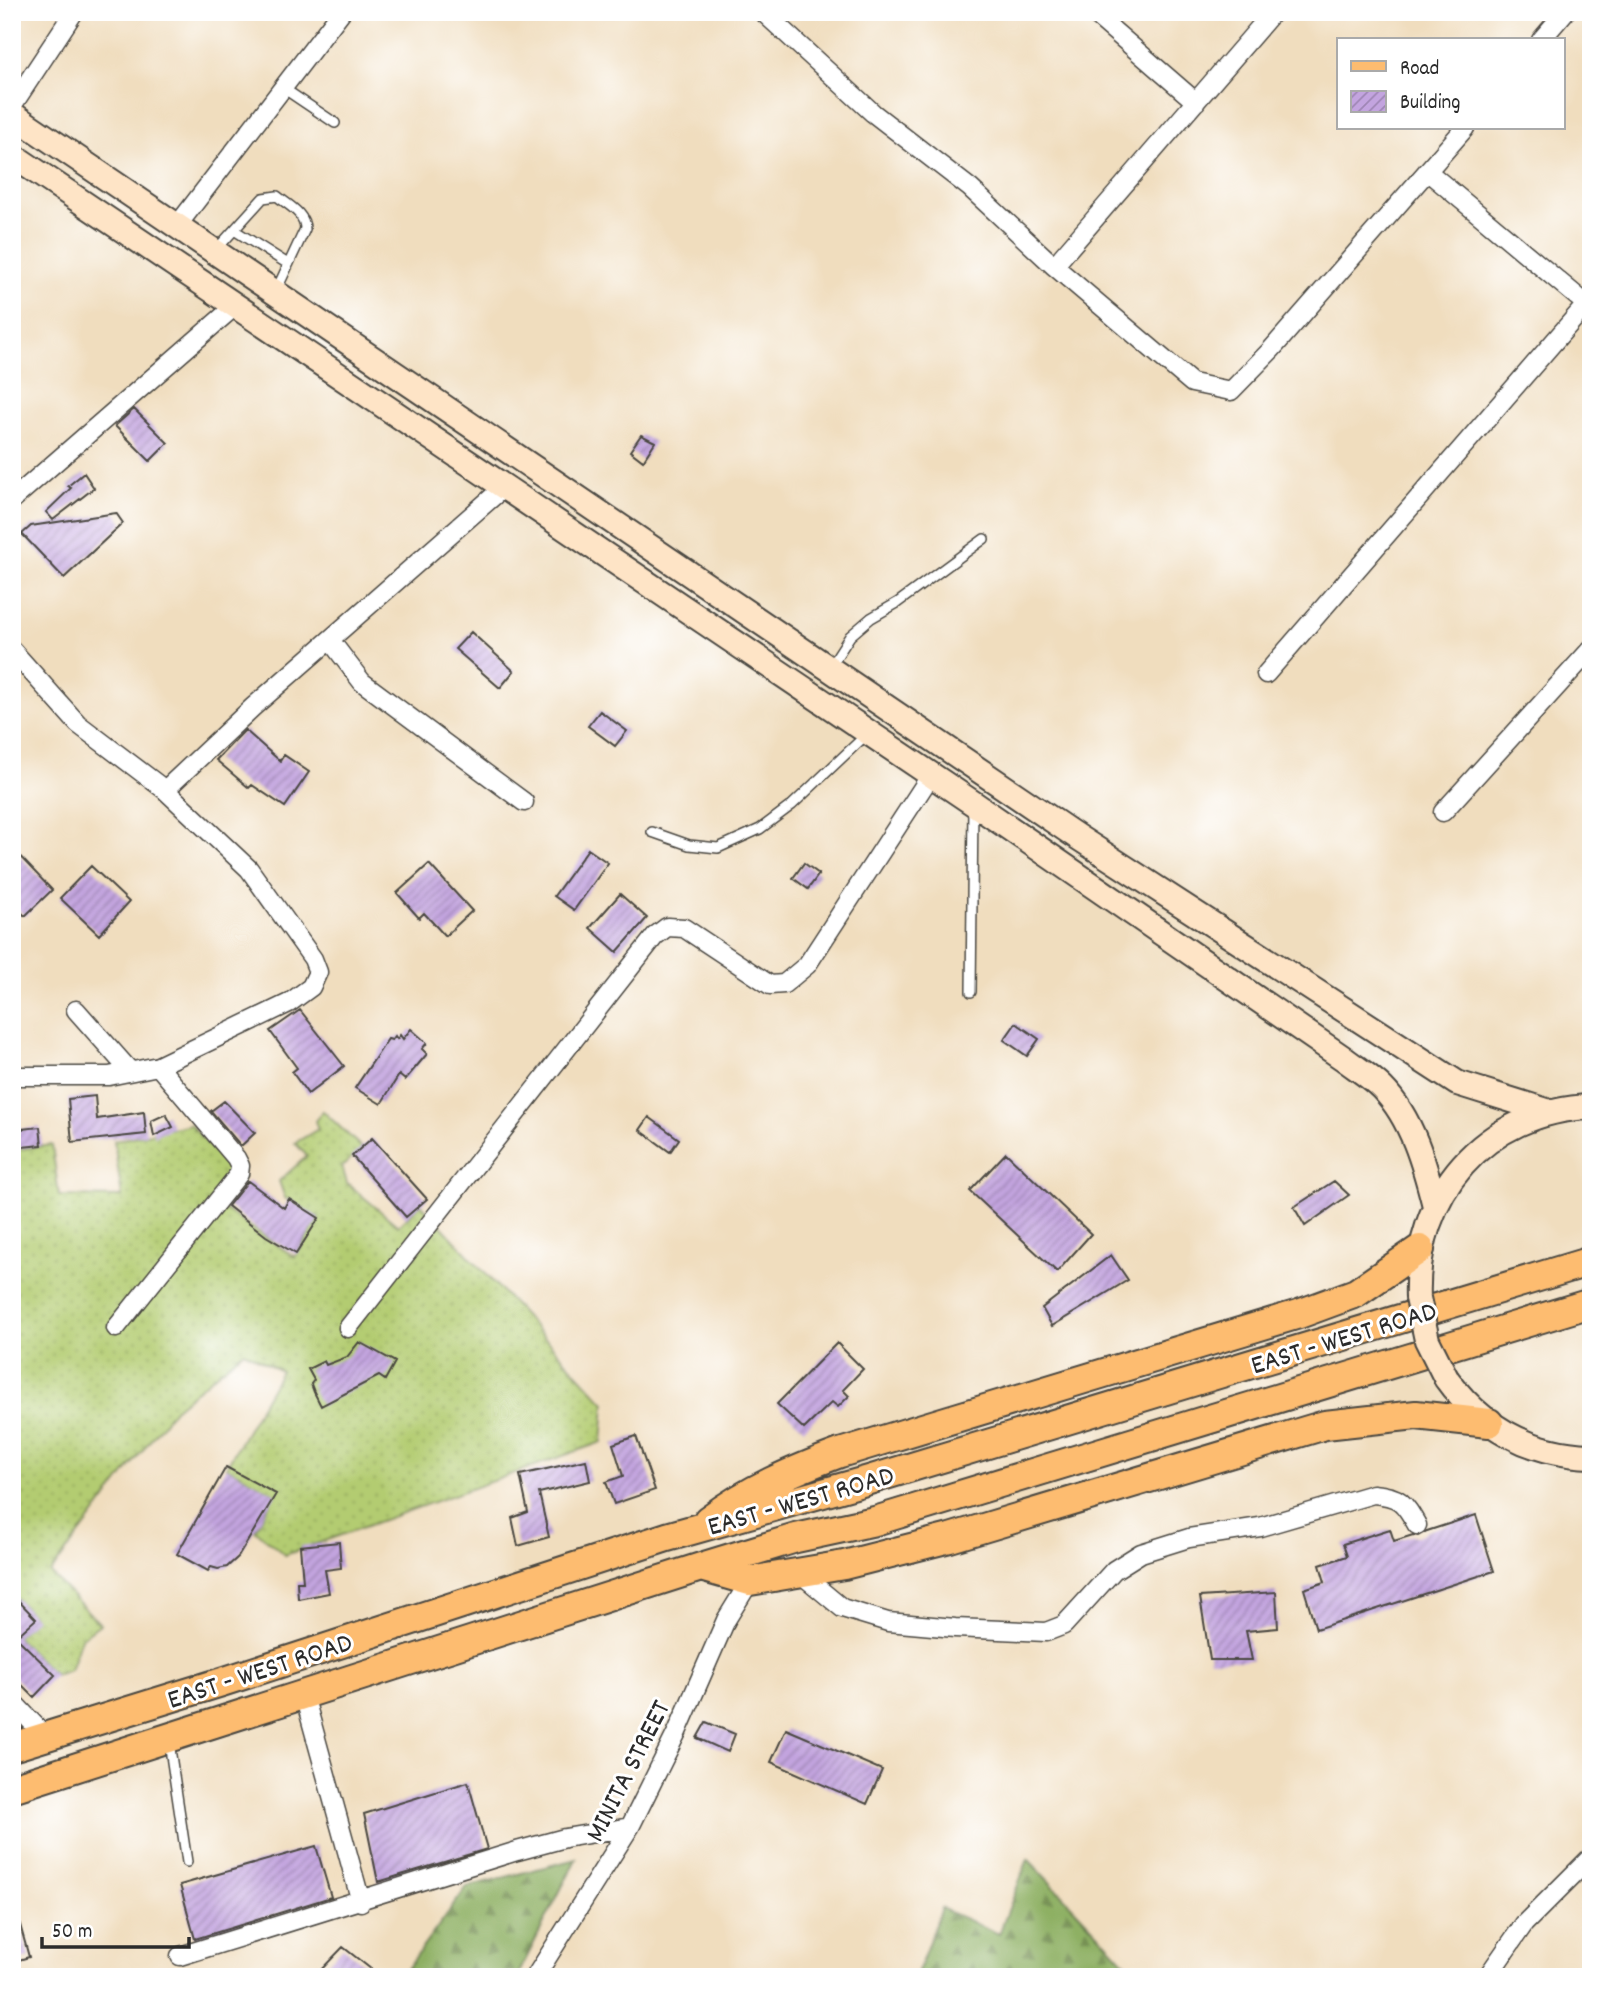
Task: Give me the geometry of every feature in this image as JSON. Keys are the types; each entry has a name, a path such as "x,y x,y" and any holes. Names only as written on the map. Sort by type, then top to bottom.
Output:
{"main road":[{"path":"12,114 1065,829 1457,1083 1550,1112"},
{"path":"12,156 973,803 1343,1058 1382,1088 1402,1114 1427,1173 1435,1206"},
{"path":"1591,1107 1550,1112 1521,1122 1482,1146 1460,1167 1435,1206 1420,1249 1418,1298 1427,1340 1446,1378 1465,1402 1489,1423 1516,1439 1544,1450 1591,1456"},
{"path":"695,1529 733,1500 775,1478 840,1453 1299,1314 1356,1293 1420,1249"},
{"name":"EAST - WEST ROAD","path":"12,1747 695,1529 857,1484 1591,1261"},
{"name":"EAST - WEST ROAD","path":"12,1788 701,1567 796,1538 876,1521 1591,1303"},
{"path":"701,1567 750,1581 845,1565 950,1538 1325,1425 1416,1415 1489,1423"}],"street":[{"path":"12,106 74,12"},
{"path":"177,226 341,12"},
{"path":"763,12 873,113 970,188 1054,266 1192,383 1231,391 1271,350 1463,130"},
{"path":"1092,12 1196,102"},
{"path":"1054,266 1273,12"},
{"path":"1543,38 1565,12"},
{"path":"1266,674 1588,301 1427,171"},
{"path":"12,500 235,306"},
{"path":"165,790 253,707 504,488"},
{"path":"330,640 362,682 524,802"},
{"path":"1443,812 1591,649"},
{"path":"12,650 78,724 165,790 249,869 313,959 318,972 311,987 289,1003 158,1066 109,1076 12,1076"},
{"path":"348,1328 655,936 667,927 684,928 770,985 784,984 807,965 931,775"},
{"path":"76,1010 130,1071"},
{"path":"116,1328 239,1174 240,1166 236,1157 158,1066"},
{"path":"801,1574 842,1608 888,1622 1046,1632 1064,1625 1114,1570 1141,1553 1189,1538 1260,1527 1373,1494 1391,1495 1405,1504 1417,1525"},
{"name":"MINITA STREET","path":"535,1977 630,1827 677,1732 726,1620 750,1581"},
{"path":"304,1695 361,1902"},
{"path":"12,1701 46,1737"},
{"path":"180,1956 541,1844 630,1827"},
{"path":"1487,1977 1524,1924 1591,1857"}],"lane":[{"path":"283,88 335,123"},
{"path":"215,251 263,198 277,196 302,216 305,229 275,292"},
{"path":"234,230 288,264"},
{"path":"829,669 850,636 871,618 897,603 984,539"},
{"path":"652,832 689,845 718,848 760,829 792,805 868,733"},
{"path":"971,992 973,803"},
{"path":"168,1738 187,1861"}],"green space":[{"path":"323,1111 362,1148 342,1167 347,1183 398,1226 421,1204 605,1403 602,1442 285,1555 255,1530 275,1494 226,1467 281,1371 244,1351 174,1409 50,1573 100,1624 81,1638 70,1670 55,1675 16,1637 35,1619 12,1594 12,1150 52,1145 59,1196 122,1197 114,1141 190,1124 238,1178 221,1207 295,1257 319,1218 285,1198 279,1181 307,1156 295,1143 318,1129 315,1121"},
{"path":"576,1859 517,1977 401,1977 467,1887"},
{"path":"1028,1859 1139,1977 916,1977 941,1908 999,1934"}],"building":[{"path":"134,409 168,443 150,461 115,426"},
{"path":"641,435 655,442 643,461 630,451"},
{"path":"84,473 94,488 53,520 46,512 71,488 68,486"},
{"path":"116,513 123,523 64,578 22,534 31,526"},
{"path":"471,632 514,671 500,688 455,649"},
{"path":"600,711 627,731 615,746 588,726"},
{"path":"245,730 280,761 284,755 309,772 285,807 252,785 249,788 216,760"},
{"path":"12,848 52,890 25,916 12,903"},
{"path":"588,849 608,863 574,910 554,896"},
{"path":"804,863 819,874 808,889 793,878"},
{"path":"429,864 472,911 445,936 424,913 419,918 397,893"},
{"path":"91,866 129,902 99,935 60,898"},
{"path":"620,894 647,918 617,952 590,928"},
{"path":"300,1010 344,1066 308,1094 292,1072 297,1068 270,1031"},
{"path":"1016,1023 1039,1039 1027,1056 1004,1040"},
{"path":"411,1029 427,1043 422,1049 427,1054 405,1080 399,1075 381,1104 355,1088 388,1039 392,1040 395,1036 397,1039 400,1035 403,1039"},
{"path":"95,1096 97,1119 144,1112 146,1134 72,1142 68,1099"},
{"path":"224,1101 255,1133 241,1146 211,1111"},
{"path":"166,1114 173,1127 154,1136 151,1121"},
{"path":"649,1117 679,1139 670,1152 640,1130"},
{"path":"40,1127 42,1145 12,1148 12,1130"},
{"path":"372,1138 427,1199 406,1217 352,1156"},
{"path":"1006,1153 1091,1234 1057,1272 970,1191"},
{"path":"248,1181 284,1208 289,1199 319,1218 296,1254 266,1236 228,1206"},
{"path":"1334,1181 1349,1195 1305,1226 1294,1207"},
{"path":"1111,1255 1128,1280 1052,1326 1042,1308"},
{"path":"359,1342 395,1362 385,1380 379,1376 321,1406 311,1384 314,1380 308,1369 324,1361 326,1365 347,1357"},
{"path":"837,1343 863,1369 843,1390 849,1396 838,1407 832,1402 804,1429 777,1404"},
{"path":"636,1436 655,1490 614,1504 606,1482 623,1476 613,1444"},
{"path":"586,1460 590,1481 539,1493 549,1537 518,1546 512,1518 528,1512 520,1475"},
{"path":"226,1467 276,1494 238,1557 227,1567 211,1567 208,1571 177,1554"},
{"path":"1476,1515 1494,1571 1316,1629 1304,1589 1325,1582 1320,1565 1347,1556 1343,1544 1390,1529 1394,1541 1418,1536"},
{"path":"339,1542 341,1568 325,1570 329,1593 298,1599 297,1582 303,1582 300,1546"},
{"path":"1276,1592 1278,1628 1246,1631 1252,1660 1210,1660 1200,1597"},
{"path":"12,1594 36,1619 16,1637 55,1675 34,1697 12,1675"},
{"path":"706,1722 735,1734 728,1752 697,1738"},
{"path":"786,1729 882,1770 867,1804 771,1762"},
{"path":"468,1782 487,1849 378,1882 364,1814"},
{"path":"316,1846 331,1897 195,1939 180,1885"},
{"path":"12,1914 17,1914 29,1957 12,1962"},
{"path":"343,1947 381,1977 314,1977"}]}
